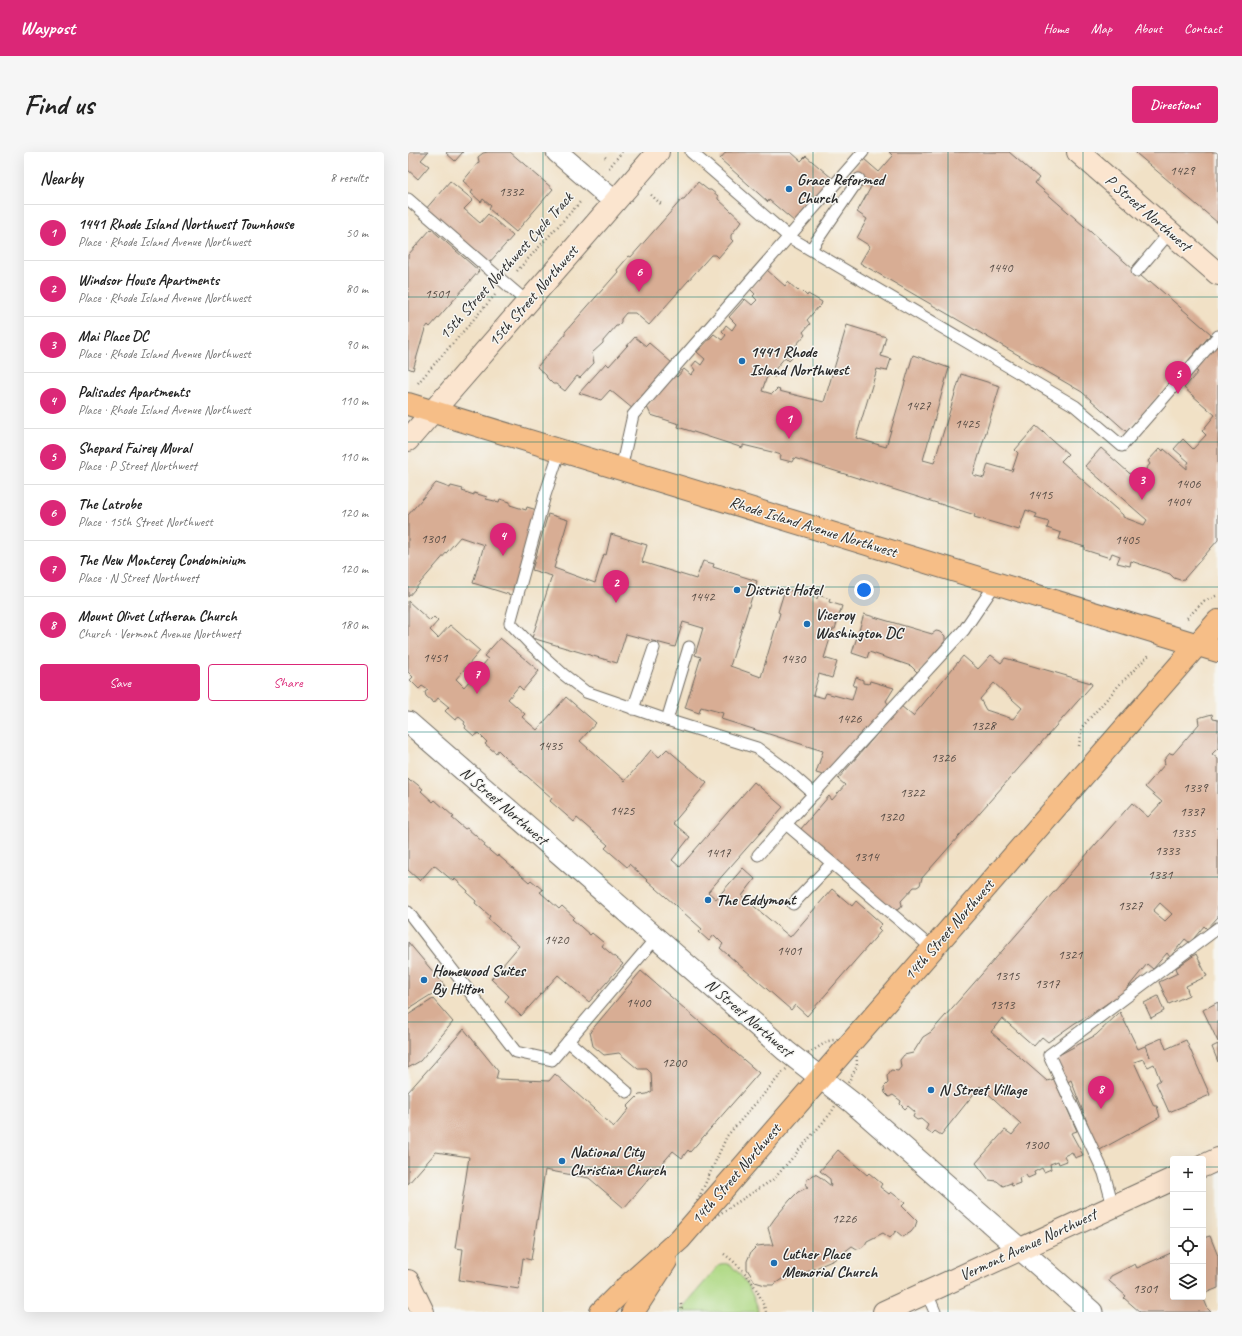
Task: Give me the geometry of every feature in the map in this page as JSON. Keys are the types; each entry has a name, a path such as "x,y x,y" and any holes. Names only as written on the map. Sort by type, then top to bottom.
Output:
{"main road":[{"name":"15th Street Northwest","path":"408,440 658,152"},
{"name":"P Street Northwest","path":"1078,152 1218,274"},
{"name":"Rhode Island Avenue Northwest","path":"410,396 432,411 1208,648"},
{"name":"14th Street Northwest","path":"601,1312 624,1289 680,1239 933,949 1208,648 1218,621"},
{"path":"1206,1165 1218,1159"},
{"name":"Vermont Avenue Northwest","path":"893,1310 930,1302 1020,1249 1170,1180"},
{"name":"14th Street Northwest","path":"633,1312 680,1239"},
{"path":"408,1281 423,1312"}],"street":[{"path":"557,152 615,202"},
{"name":"N Street Northwest","path":"408,722 786,1051 854,1104 1092,1312"}],"lane":[{"path":"691,152 789,236 1075,406 1122,446 1218,336"},
{"path":"621,469 633,415 862,152"},
{"path":"811,249 859,180"},
{"path":"408,199 527,302"},
{"path":"1137,271 1170,232"},
{"path":"560,450 545,495 510,623 532,646 563,674 586,692 633,709 756,748 787,770 814,794"},
{"path":"758,855 964,630 996,583"},
{"path":"667,720 689,647"},
{"path":"633,709 654,648"},
{"path":"786,824 933,949"},
{"path":"793,904 832,862"},
{"path":"408,912 516,1052 552,1060 656,938"},
{"path":"1113,1206 1104,1173 1049,1055 1218,928"},
{"path":"568,1040 627,1092"}],"path":[{"name":"15th Street Northwest Cycle Track","path":"410,396 505,284 547,236 595,185 622,152"},
{"path":"651,195 661,204"},
{"path":"1078,751 1082,727 1147,657"},
{"path":"724,1254 734,1261 749,1276 761,1297 766,1312"},
{"path":"681,1304 682,1312"}],"green space":[{"path":"720,1264 727,1264 732,1267 742,1278 755,1300 759,1312 679,1312"}],"building":[{"path":"408,152 428,152 421,160 429,166 418,179 408,170"},
{"path":"463,152 455,161 446,153"},
{"path":"510,152 553,189 516,232 489,209 491,206 483,199 481,202 471,193 473,190 463,181 479,162 478,157 483,153"},
{"name":"Grace Reformed Church","path":"726,152 791,152 801,161 806,156 833,179 795,222 769,200 768,202 720,159"},
{"path":"889,152 1009,152 1039,178 1035,183 1149,283 1150,281 1211,334 1127,432 1082,392 860,263 870,246 857,238 867,219 857,212 871,187 850,174 864,159 879,172 893,156"},
{"path":"1135,152 1218,152 1218,223 1137,154"},
{"path":"450,181 473,200 464,209 480,223 488,214 513,236 488,264 425,210"},
{"path":"698,182 718,196 718,199 742,221 731,235 731,239 733,241 718,258 715,255 711,255 649,325 635,313 626,313 618,326 616,326 603,341 603,343 592,353 594,363 580,378 577,376 565,391 556,384 553,384 537,367 565,335 565,332 618,272 617,270 629,256 631,257"},
{"path":"431,229 479,271 430,327 428,325 425,329 413,370 408,368 408,255"},
{"path":"767,270 785,286 788,282 798,291 800,289 807,296 808,294 822,302 807,320 810,324 803,332 805,335 787,355 792,358 789,361 785,357 773,372 777,375 774,377 770,374 766,379 762,391 772,394 777,389 780,390 779,391 824,402 847,325 886,337 881,356 891,359 887,371 877,369 856,438 886,447 913,355 949,368 923,460 934,463 961,374 1000,386 973,475 984,478 988,464 1012,471 1018,453 1015,450 1036,426 1068,454 1061,461 1123,515 1123,517 1144,525 1147,520 1085,466 1101,448 1137,480 1150,464 1148,461 1160,448 1163,451 1164,449 1187,469 1189,462 1174,449 1183,439 1193,449 1206,435 1202,431 1215,415 1184,388 1198,372 1195,370 1218,343 1218,540 1184,579 1180,580 1174,578 1170,574 1131,561 1130,566 1117,563 1120,556 1112,553 1110,558 1085,550 1085,547 1059,539 1061,533 1047,528 1049,522 1035,518 1037,514 1026,510 1019,530 974,517 975,515 794,458 792,462 780,459 781,455 772,452 743,445 743,448 678,427 679,424 651,415 647,407 673,374 677,377 684,369 691,375 695,370 692,366 696,361 701,365 705,359 697,352 714,334 722,340 726,335 722,331 726,325 732,330 736,324 729,317 745,299 752,305 757,300 753,296 755,294 750,289"},
{"path":"635,337 646,346 649,343 672,363 633,409 610,390 601,400 579,393 606,363 609,366"},
{"path":"436,483 450,488 451,486 463,489 462,491 487,497 486,499 499,502 500,499 510,502 510,505 526,510 527,507 540,511 514,596 473,583 484,545 460,537 408,597 408,515"},
{"path":"548,514 568,520 554,568 595,583 604,554 606,555 611,534 647,545 642,562 696,579 703,561 714,564 713,567 757,581 730,666 761,677 780,613 778,612 785,589 798,593 799,589 811,593 810,596 817,599 818,595 830,599 829,602 842,606 824,658 837,662 832,678 819,674 813,695 824,698 826,693 852,700 856,686 853,686 856,677 863,680 863,683 869,684 870,681 894,688 886,701 889,705 827,776 816,773 823,751 721,719 723,713 701,707 699,713 685,708 701,657 695,655 703,628 683,622 675,647 626,634 617,663 532,638 552,576 532,570"},
{"path":"408,601 430,621 434,617 438,621 430,630 438,638 450,625 480,651 456,679 464,687 488,659 484,656 500,638 539,671 523,690 519,686 508,699 525,714 522,717 537,730 566,697 596,723 580,741 625,781 651,750 659,757 667,749 707,783 673,823 690,837 672,860 680,867 754,782 783,807 708,892 716,899 743,868 755,879 742,896 790,937 832,889 852,906 856,901 882,924 878,928 881,931 807,1016 795,1005 791,1010 720,948 723,944 714,935 709,941 699,932 702,929 629,864 627,867 605,848 608,845 577,818 574,822 550,801 552,798 498,750 496,753 485,744 487,742 478,733 474,736 465,728 465,722 459,717 455,720 445,711 449,707 438,698 434,703 426,696 425,692 428,690 422,686 419,689 410,680 413,677 408,672"},
{"path":"864,614 932,634 936,631 941,632 945,636 945,641 918,673 911,666 869,652 867,658 852,653"},
{"path":"991,655 1001,663 1005,658 1091,683 1092,685 922,878 920,885 914,887 901,901 902,905 900,908 893,910 800,830 829,796 832,800 845,785 838,779 901,706 913,716 963,656 978,669","holes":["994,683 1022,708 1013,719 986,710 980,699"]},
{"path":"1212,714 1213,719 1218,720 1218,748 1212,754 1218,759 1218,917 1207,929 1204,926 1190,943 1185,939 1170,957 1167,953 1153,969 1147,964 1125,991 1048,1042 1042,1037 1034,1046 1002,1018 991,1032 1047,1081 1054,1079 1077,1131 1071,1133 1083,1155 1075,1158 1072,1152 1064,1156 1067,1161 1059,1164 1058,1161 1050,1164 1051,1169 1044,1172 1042,1168 1034,1172 1035,1175 1028,1178 1026,1175 1019,1178 1020,1183 1012,1186 1011,1183 1003,1186 997,1181 989,1180 976,1163 1005,1130 1012,1135 1021,1124 980,1086 941,1135 935,1131 932,1134 926,1129 928,1125 921,1119 917,1120 913,1117 915,1112 908,1106 905,1109 900,1104 901,1101 893,1095 889,1097 885,1093 884,1087 888,1083 887,1076 891,1070 898,1071 901,1067 900,1060 904,1055 913,1053 923,1037 931,1032 1132,803 1148,817 1162,802 1145,787 1165,764 1164,760 1170,753 1173,754 1199,724 1198,718","holes":["1160,903 1172,914 1165,921 1153,911"]},
{"path":"408,779 423,789 421,791 433,802 435,800 454,817 452,818 465,829 467,828 497,857 498,855 529,882 531,880 543,890 540,892 559,909 562,906 574,917 572,919 590,935 592,933 604,943 602,946 623,964 589,1002 558,975 521,1016 505,1001 509,996 491,979 519,946 488,919 490,916 475,903 476,901 467,893 468,891 455,879 453,881 434,865 420,881 408,870"},
{"name":"Homewood Suites By Hilton","path":"408,942 445,986 408,1009"},
{"path":"1196,954 1207,976 1186,986 1189,995 1169,1004 1159,982 1178,973 1176,968"},
{"name":"National City Christian Church","path":"641,971 759,1073 690,1152 688,1150 682,1158 673,1151 624,1208 589,1178 545,1170 531,1260 523,1258 519,1289 459,1280 463,1249 455,1248 469,1157 436,1152 408,1184 408,1092 464,1029 498,1071 496,1079 549,1081 555,1074 614,1127 629,1109 627,1107 639,1095 647,1094 652,1091 651,1073 647,1069 638,1069 619,1053 604,1055 593,1046 590,1032"},
{"path":"1158,996 1164,1011 1151,1018 1144,1003"},
{"path":"433,999 453,1022 420,1061 408,1068 408,1015"},
{"path":"1218,1002 1218,1042 1203,1010"},
{"path":"1120,1012 1138,1049 1145,1046 1150,1057 1146,1045 1162,1038 1166,1049 1186,1040 1210,1095 1169,1112 1156,1083 1160,1080 1154,1064 1148,1067 1143,1059 1134,1062 1154,1106 1157,1106 1160,1117 1098,1151 1071,1080 1066,1083 1055,1057 1096,1035"},
{"path":"1218,1044 1218,1062 1212,1047"},
{"path":"838,1150 867,1175 869,1173 882,1184 880,1187 889,1194 891,1192 905,1203 902,1206 917,1221 915,1227 911,1232 903,1237 896,1231 890,1238 883,1233 867,1241 861,1248 857,1249 852,1246 834,1260 802,1274 790,1268 785,1277 773,1285 765,1285 755,1282 747,1269 747,1261 751,1252 757,1246 773,1245 768,1228 790,1200 798,1192 808,1187 806,1186 807,1179 815,1174 831,1186 830,1179 820,1171"},
{"path":"1210,1236 1218,1256 1218,1288 1206,1293 1206,1264 1206,1237"},
{"path":"1170,1253 1170,1300 1204,1300 1211,1312 1140,1312 1124,1298 1126,1296 1109,1281 1111,1276 1135,1264 1137,1268"}],"place":[{"name":"Grace Reformed Church","path":"789,189"},
{"name":"The Latrobe","path":"639,292"},
{"name":"1441 Rhode Island Northwest","path":"742,361"},
{"name":"Shepard Fairey Mural","path":"1178,394"},
{"name":"1441 Rhode Island Northwest Townhouse","path":"789,439"},
{"name":"Mai Place DC","path":"1142,500"},
{"name":"Palisades Apartments","path":"503,556"},
{"name":"District Hotel","path":"737,590"},
{"name":"Windsor House Apartments","path":"616,603"},
{"name":"Viceroy Washington DC","path":"807,624"},
{"name":"The New Monterey Condominium","path":"477,694"},
{"name":"The Eddymont","path":"708,900"},
{"name":"Homewood Suites By Hilton","path":"424,980"},
{"name":"N Street Village","path":"931,1090"},
{"name":"Mount Olivet Lutheran Church","path":"1101,1109"},
{"name":"National City Christian Church","path":"562,1161"},
{"name":"Luther Place Memorial Church","path":"774,1263"}]}
